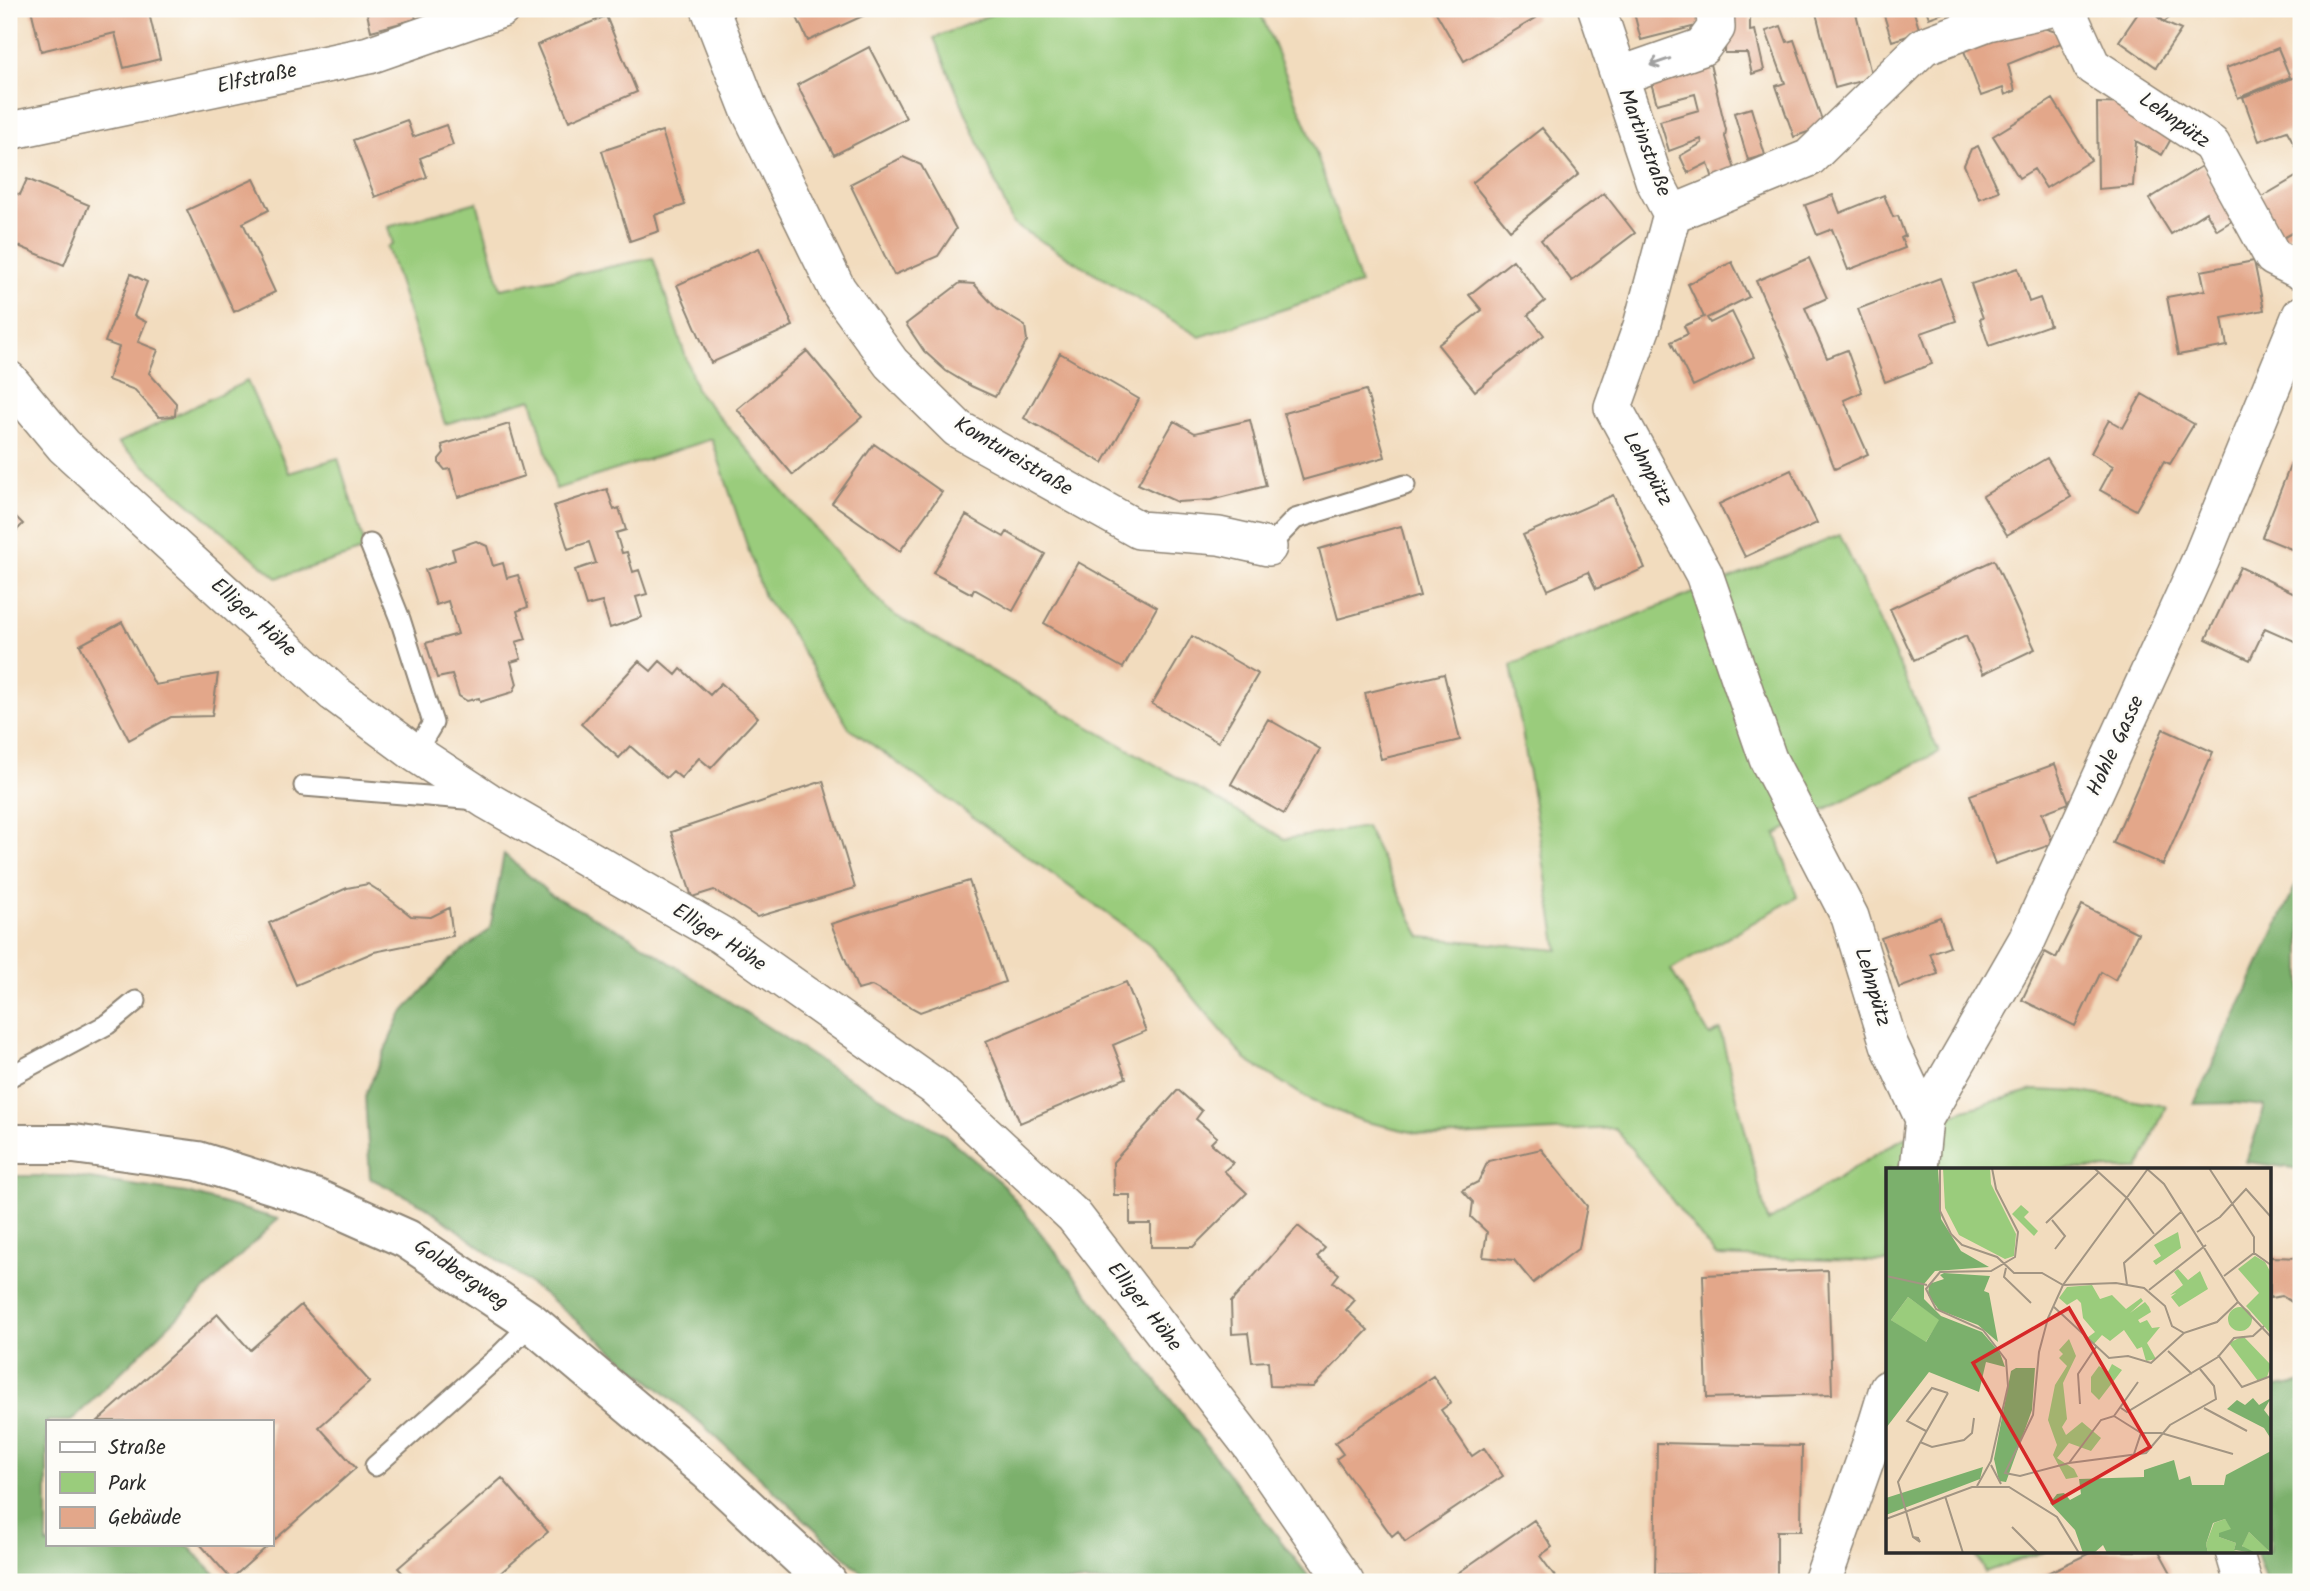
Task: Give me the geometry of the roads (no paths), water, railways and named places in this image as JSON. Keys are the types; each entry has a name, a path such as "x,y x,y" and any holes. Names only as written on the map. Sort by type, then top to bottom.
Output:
{"street":[{"name":"Elfstraße","path":"9,131 369,55 501,9"},
{"name":"Komtureistraße","path":"710,9 748,109 837,289 891,363 958,429 1139,530 1219,536 1268,547"},
{"path":"1597,9 1619,76"},
{"name":"Martinstraße","path":"1672,214 1654,180 1619,76 1702,47 1716,28 1715,9"},
{"path":"1672,214 1809,158 1924,46 1987,22 2047,9"},
{"name":"Lehnpütz","path":"2066,9 2092,66 2211,144 2273,257 2301,271"},
{"name":"Lehnpütz","path":"1672,214 1642,326 1613,407 1704,574 1768,759 1850,917 1889,1044 1924,1119"},
{"name":"Hohle Gasse","path":"1919,1168 1924,1119 2027,940 2201,559 2301,315"},
{"name":"Elliger Höhe","path":"9,380 74,455 334,693 415,753 488,801 721,936 935,1087 1074,1216 1252,1447 1345,1582"},
{"name":"Goldbergweg","path":"9,1144 74,1144 198,1161 316,1198 407,1239 532,1323 709,1472 827,1582"},
{"path":"1822,1582 1886,1396"},
{"path":"2234,1552 2244,1582"}],"lane":[{"name":"Komtureistraße","path":"1268,547 1295,519 1405,485"},
{"path":"370,544 400,619 433,723 415,753"},
{"path":"304,786 488,801"},
{"path":"9,1077 108,1024 135,1001"},
{"path":"375,1466 500,1355 532,1323"}]}
